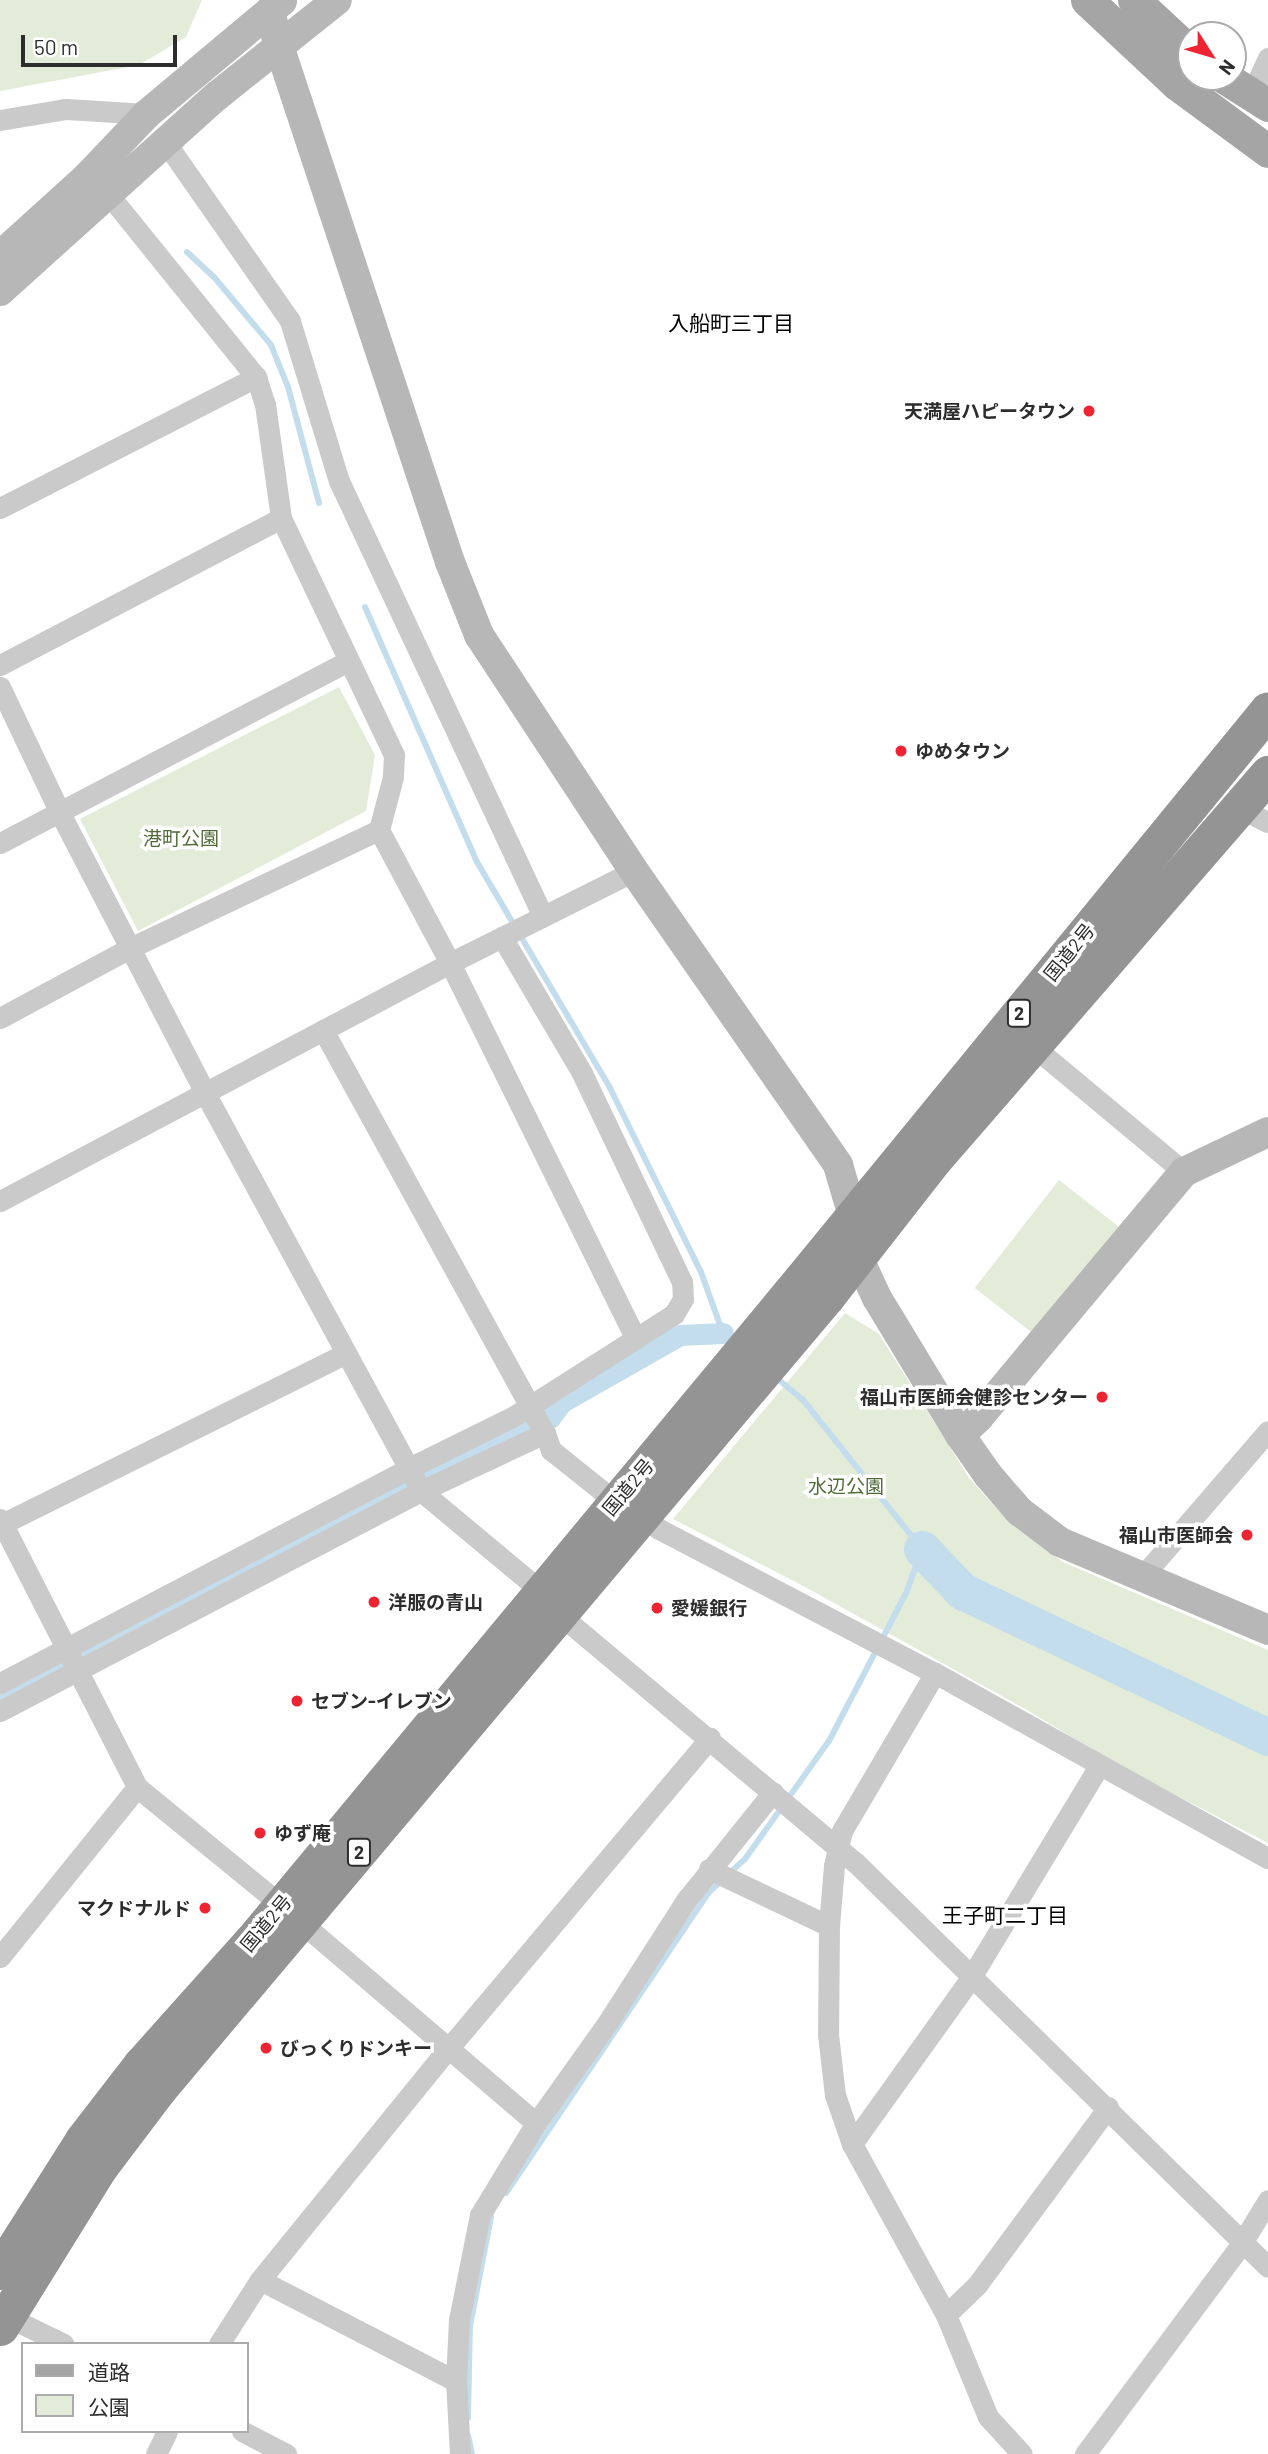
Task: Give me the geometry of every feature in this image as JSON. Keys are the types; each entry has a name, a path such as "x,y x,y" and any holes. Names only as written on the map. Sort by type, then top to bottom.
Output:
{"highway":[{"name":"国道2号","path":"782,1326 853,1216 1268,710"},
{"name":"国道2号","path":"3,2322 108,2155 290,1915 782,1326 857,1255 934,1159 1034,1047 1254,815 1268,774"},
{"name":"国道2号","path":"0,2271 83,2140 141,2065 290,1915"}],"main road":[{"path":"1087,0 1177,84 1268,151"},
{"path":"1135,0 1177,39"}],"street":[{"path":"0,291 166,143 337,0"},
{"path":"271,3 279,46 450,562 479,635 634,871 838,1165 853,1216 857,1255 877,1298 960,1435 988,1475 1019,1511 1060,1542 1268,1630"},
{"path":"0,256 86,178 146,114 271,3"},
{"path":"1260,100 1268,58"},
{"path":"0,120 66,108 146,114"},
{"path":"166,143 290,321 339,481 540,918"},
{"path":"109,195 256,377 265,404 281,518 394,755 393,777 379,830 450,963 635,1338"},
{"path":"0,508 256,377"},
{"path":"0,665 281,518"},
{"path":"0,843 348,661"},
{"path":"0,687 60,813 205,1093 415,1479 550,1602 838,1848 970,1979 1108,2107 1242,2244 1268,2267"},
{"path":"0,1018 130,948 379,830"},
{"path":"0,1202 450,963 634,871"},
{"path":"0,1711 73,1658 415,1479 538,1422 635,1338 674,1314 683,1299 682,1282 582,1073 505,936"},
{"path":"323,1030 551,1450 659,1529 934,1673 1268,1858"},
{"path":"1034,1047 1184,1172"},
{"path":"960,1435 979,1417 1184,1172 1268,1132"},
{"path":"346,1353 1,1523 73,1658 136,1787 536,2123"},
{"path":"415,1479 538,1422"},
{"path":"1141,1577 1268,1431"},
{"path":"0,1683 73,1658"},
{"path":"934,1673 842,1831 829,1926 828,2034 835,2095 852,2144 946,2315 988,2417 1022,2454"},
{"path":"220,2342 260,2280 448,2049 710,1738"},
{"path":"852,2144 970,1979 1098,1766"},
{"path":"0,1958 136,1787"},
{"path":"460,2454 456,2381 459,2320 480,2215 536,2123 606,2025 709,1869 773,1792"},
{"path":"709,1869 829,1926"},
{"path":"946,2315 977,2285 1108,2107"},
{"path":"1085,2454 1242,2244 1268,2200"},
{"path":"260,2280 456,2381"},
{"path":"3,2322 58,2342"},
{"path":"156,2454 166,2433"},
{"path":"246,2433 286,2454"}],"green space":[{"path":"0,0 202,0 186,37 139,65 0,91"},
{"name":"港町公園","path":"339,687 375,755 366,811 138,931 80,819"},
{"path":"1059,1180 1119,1227 1035,1335 975,1288"},
{"name":"水辺公園","path":"845,1313 879,1334 969,1478 1007,1520 1063,1562 1268,1650 1268,1843 1118,1765 1027,1710 807,1588 673,1519"}],"waterway":[{"path":"187,252 214,277 271,345 288,387 319,503"},
{"path":"365,607 477,862 610,1088 701,1272 723,1333 735,1343"},
{"path":"0,1696 316,1530 513,1432 550,1418 562,1402 680,1335 723,1333"},
{"path":"506,2193 708,1893 745,1859 829,1741 907,1591 922,1549 803,1400 776,1377"},
{"path":"922,1549 962,1591 1268,1737"},
{"path":"468,2418 470,2326 491,2217"},
{"path":"468,2435 472,2454"}],"place":[{"name":"天満屋ハピータウン","path":"1089,411"},
{"name":"ゆめタウン","path":"901,751"},
{"name":"福山市医師会健診センター","path":"1102,1397"},
{"name":"福山市医師会","path":"1247,1535"},
{"name":"洋服の青山","path":"374,1602"},
{"name":"愛媛銀行","path":"657,1608"},
{"name":"セブン-イレブン","path":"297,1701"},
{"name":"ゆず庵","path":"260,1833"},
{"name":"マクドナルド","path":"205,1908"},
{"name":"びっくりドンキー","path":"266,2048"}],"district":[{"name":"入船町三丁目","path":"731,323"},
{"name":"王子町二丁目","path":"1005,1915"}]}
